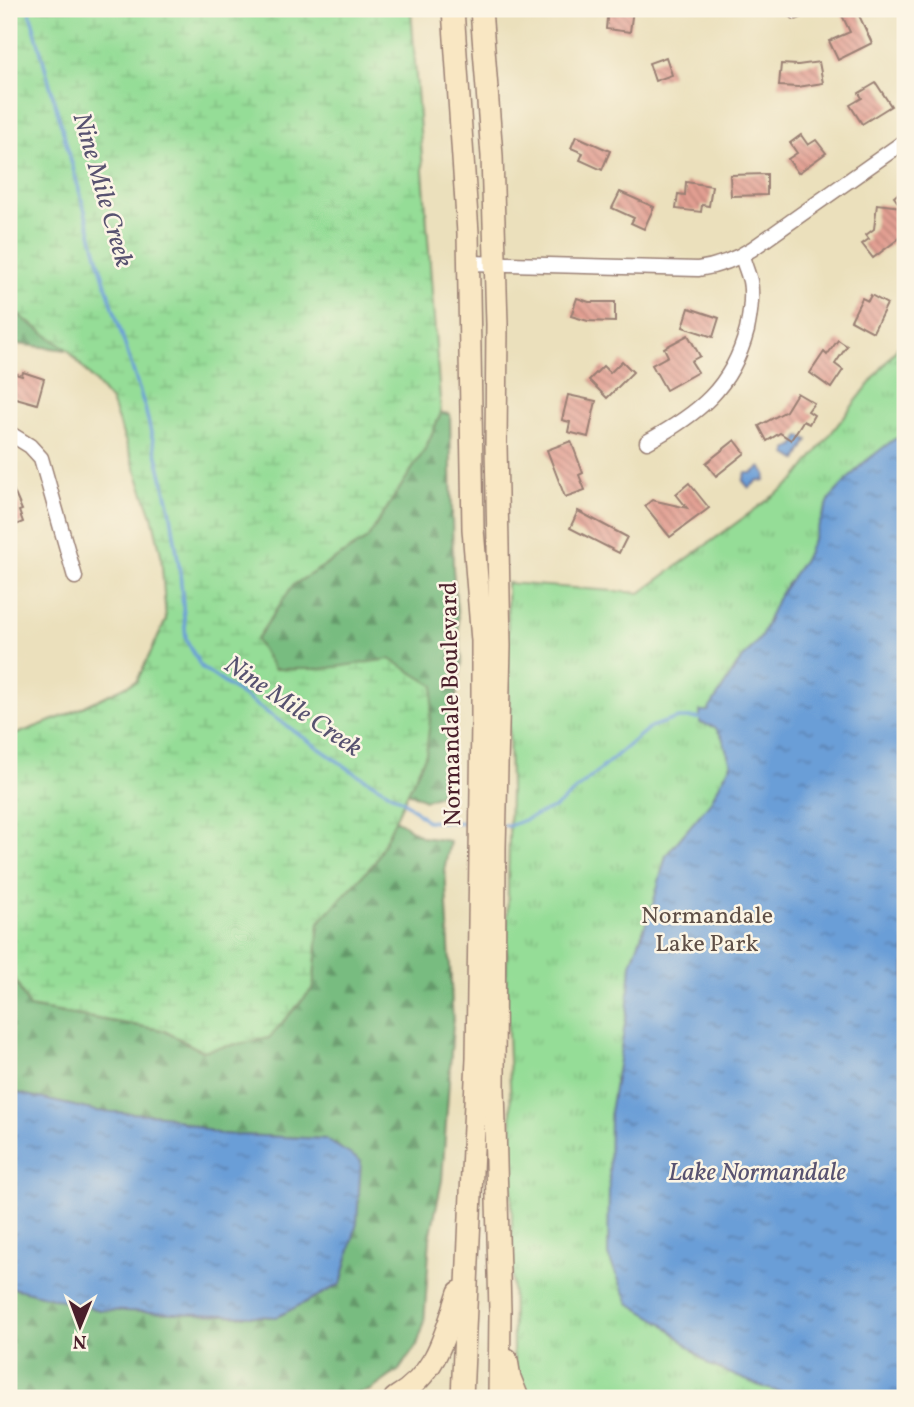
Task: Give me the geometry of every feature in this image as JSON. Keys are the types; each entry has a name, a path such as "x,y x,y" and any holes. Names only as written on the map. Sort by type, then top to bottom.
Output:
{"main road":[{"name":"Normandale Boulevard","path":"453,9 469,263 473,529 482,641 489,802"},
{"name":"Normandale Boulevard","path":"463,1398 489,802 500,646 496,264 492,156 481,9"},
{"name":"Normandale Boulevard","path":"488,847 500,1311 499,1398"},
{"path":"395,1398 421,1380 437,1354 467,1266"},
{"path":"500,1311 510,1378 519,1398"}],"street":[{"path":"469,263 698,269 716,266 742,256 905,141"},
{"path":"647,442 695,413 719,390 733,369 750,318 751,284 742,256"},
{"path":"9,433 30,446 41,458 75,577"}],"green space":[{"path":"9,9 411,9 441,413 425,449 367,539 293,585 256,640 274,669 322,669 390,659 434,686 426,754 375,862 319,922 313,988 269,1038 202,1051 163,1030 29,1007 9,967 9,737 64,716 137,681 166,620 161,554 152,516 111,401 68,350 9,308"},
{"path":"9,308 68,350 9,343"},
{"name":"Normandale Lake Park","path":"905,338 905,1398 525,1398 516,1375 513,1351 511,1110 506,984 510,790 507,583 640,593 794,481"},
{"path":"441,413 450,414 453,569 462,662 440,795 425,800 408,792 426,754 322,669 274,669 256,640 293,585 367,539 425,449"},
{"path":"395,819 422,837 450,841 445,866 453,1024 442,1180 430,1238 424,1324 417,1345 399,1370 371,1390 341,1398 9,1398 9,1285 100,1310 276,1317 325,1139 219,1134 162,1115 96,1111 9,1091 9,967 29,1007 163,1030 202,1051 313,988 319,922 375,862"}],"water":[{"name":"Lake Normandale","path":"905,434 905,1398 804,1398 765,1388 709,1365 664,1324 629,1303 608,1256 610,1112 627,1012 631,964 653,904 666,855 709,804 731,764 722,737 715,727 700,723 700,711 708,711 737,665 761,637 777,599 806,556 830,498 862,464"},
{"path":"800,436 808,440 797,460 787,454 787,449 795,445"},
{"path":"761,467 766,474 765,481 758,480 749,488 743,481 746,473 752,473"},
{"path":"9,1091 96,1111 162,1115 219,1134 325,1139 361,1161 357,1223 341,1284 277,1317 100,1310 9,1287"}],"building":[{"path":"608,9 633,9 630,32 606,29"},
{"path":"839,9 856,9 872,43 838,60 829,41 850,32"},
{"path":"666,57 672,75 655,81 649,63"},
{"path":"819,62 823,83 798,87 779,86 781,64"},
{"path":"876,83 891,106 862,124 850,105 862,98 859,93"},
{"path":"801,135 808,145 816,140 826,153 798,173 788,159 797,153 790,143"},
{"path":"576,136 610,151 602,170 580,160 583,153 571,148"},
{"path":"767,174 767,195 731,196 730,175"},
{"path":"686,182 712,186 709,206 702,205 701,212 676,209 678,194 685,195"},
{"path":"905,188 905,234 873,258 862,244 869,239 866,235 874,229 877,204 901,207 894,197"},
{"path":"620,192 654,207 644,229 631,223 634,218 612,208"},
{"path":"871,295 887,304 873,332 851,320 862,298 868,301"},
{"path":"577,298 589,302 615,302 615,322 588,321 571,316"},
{"path":"689,308 719,318 713,337 683,327"},
{"path":"688,335 700,356 691,361 698,372 666,390 652,365 668,356 664,348"},
{"path":"838,340 847,346 835,364 843,370 831,388 810,373 824,352 827,355"},
{"path":"622,361 633,372 607,398 589,380 603,366 610,373"},
{"path":"9,372 22,376 23,372 44,379 37,404 9,396"},
{"path":"797,393 814,403 808,411 814,415 809,424 803,421 791,440 780,433 767,441 759,426 786,411"},
{"path":"568,395 596,401 588,437 568,432 570,422 562,420"},
{"path":"735,440 745,453 716,476 706,463"},
{"path":"571,441 583,473 579,475 585,490 565,497 547,450"},
{"path":"9,480 22,510 19,511 23,522 9,528"},
{"path":"689,483 709,508 670,537 645,506 652,500 687,508 676,494"},
{"path":"578,511 627,537 619,553 570,528"}],"waterway":[{"name":"Nine Mile Creek","path":"29,9 101,269 145,408 170,509 180,572 186,639 201,667 355,773 404,801 427,821 472,823"},
{"name":"Nine Mile Creek","path":"504,825 509,826 556,807 650,727 678,718 703,718"}]}
